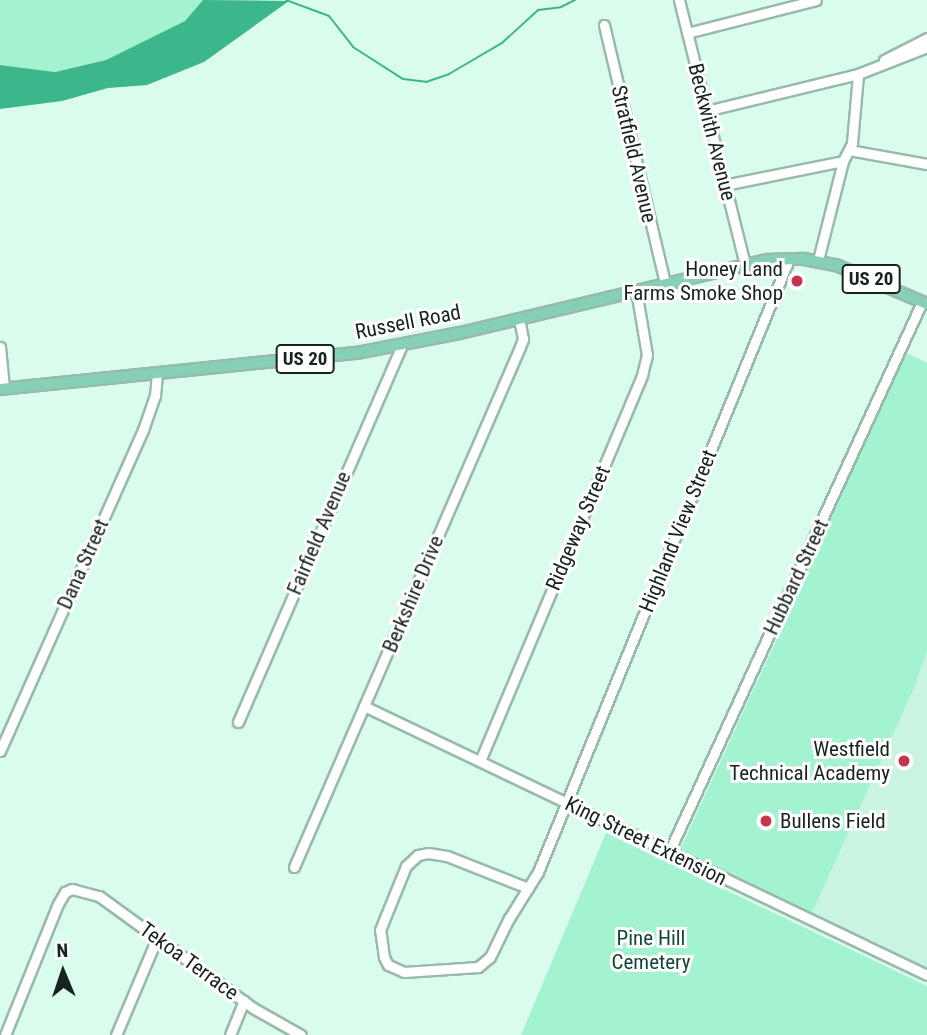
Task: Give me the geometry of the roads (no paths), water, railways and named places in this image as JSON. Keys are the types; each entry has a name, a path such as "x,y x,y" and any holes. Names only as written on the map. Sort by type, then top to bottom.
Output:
{"main road":[{"name":"Russell Road","path":"2,388 334,356 401,345 519,319 745,264 789,259 818,260"},
{"name":"US 20","path":"818,260 846,268 925,303"}],"street":[{"name":"Beckwith Avenue","path":"679,0 745,264"},
{"path":"687,33 816,0"},
{"name":"Stratfield Avenue","path":"604,25 665,283"},
{"path":"706,111 858,74 927,38"},
{"path":"877,65 927,47"},
{"path":"818,260 843,161 849,150 858,100 858,74"},
{"path":"849,150 927,164"},
{"path":"724,185 843,161"},
{"name":"Highland View Street","path":"528,888 447,856 418,855 407,866 380,930 384,957 388,965 404,971 484,965 528,888 545,858 789,259"},
{"name":"Ridgeway Street","path":"480,761 642,375 646,355 636,290"},
{"name":"Hubbard Street","path":"669,852 925,303"},
{"name":"Berkshire Drive","path":"294,867 520,347 523,339 519,319"},
{"name":"Fairfield Avenue","path":"237,722 401,345"},
{"path":"0,347 2,388"},
{"name":"Dana Street","path":"0,751 143,429 153,403 157,374"},
{"name":"King Street Extension","path":"364,706 927,975"},
{"name":"Tekoa Terrace","path":"5,1035 61,898 67,890 78,889 99,896 244,1001 300,1035"},
{"path":"116,1035 157,938"},
{"path":"230,1035 244,1001"}],"waterway":[{"path":"286,0 329,16 353,47 403,79 426,82 449,74 502,43 538,10 561,7 575,0"}],"place":[{"name":"Honey Land Farms Smoke Shop","path":"797,281"},
{"name":"Westfield Technical Academy","path":"904,761"},
{"name":"Bullens Field","path":"766,821"}],"park label":[{"name":"Pine Hill Cemetery","path":"651,950"}]}
